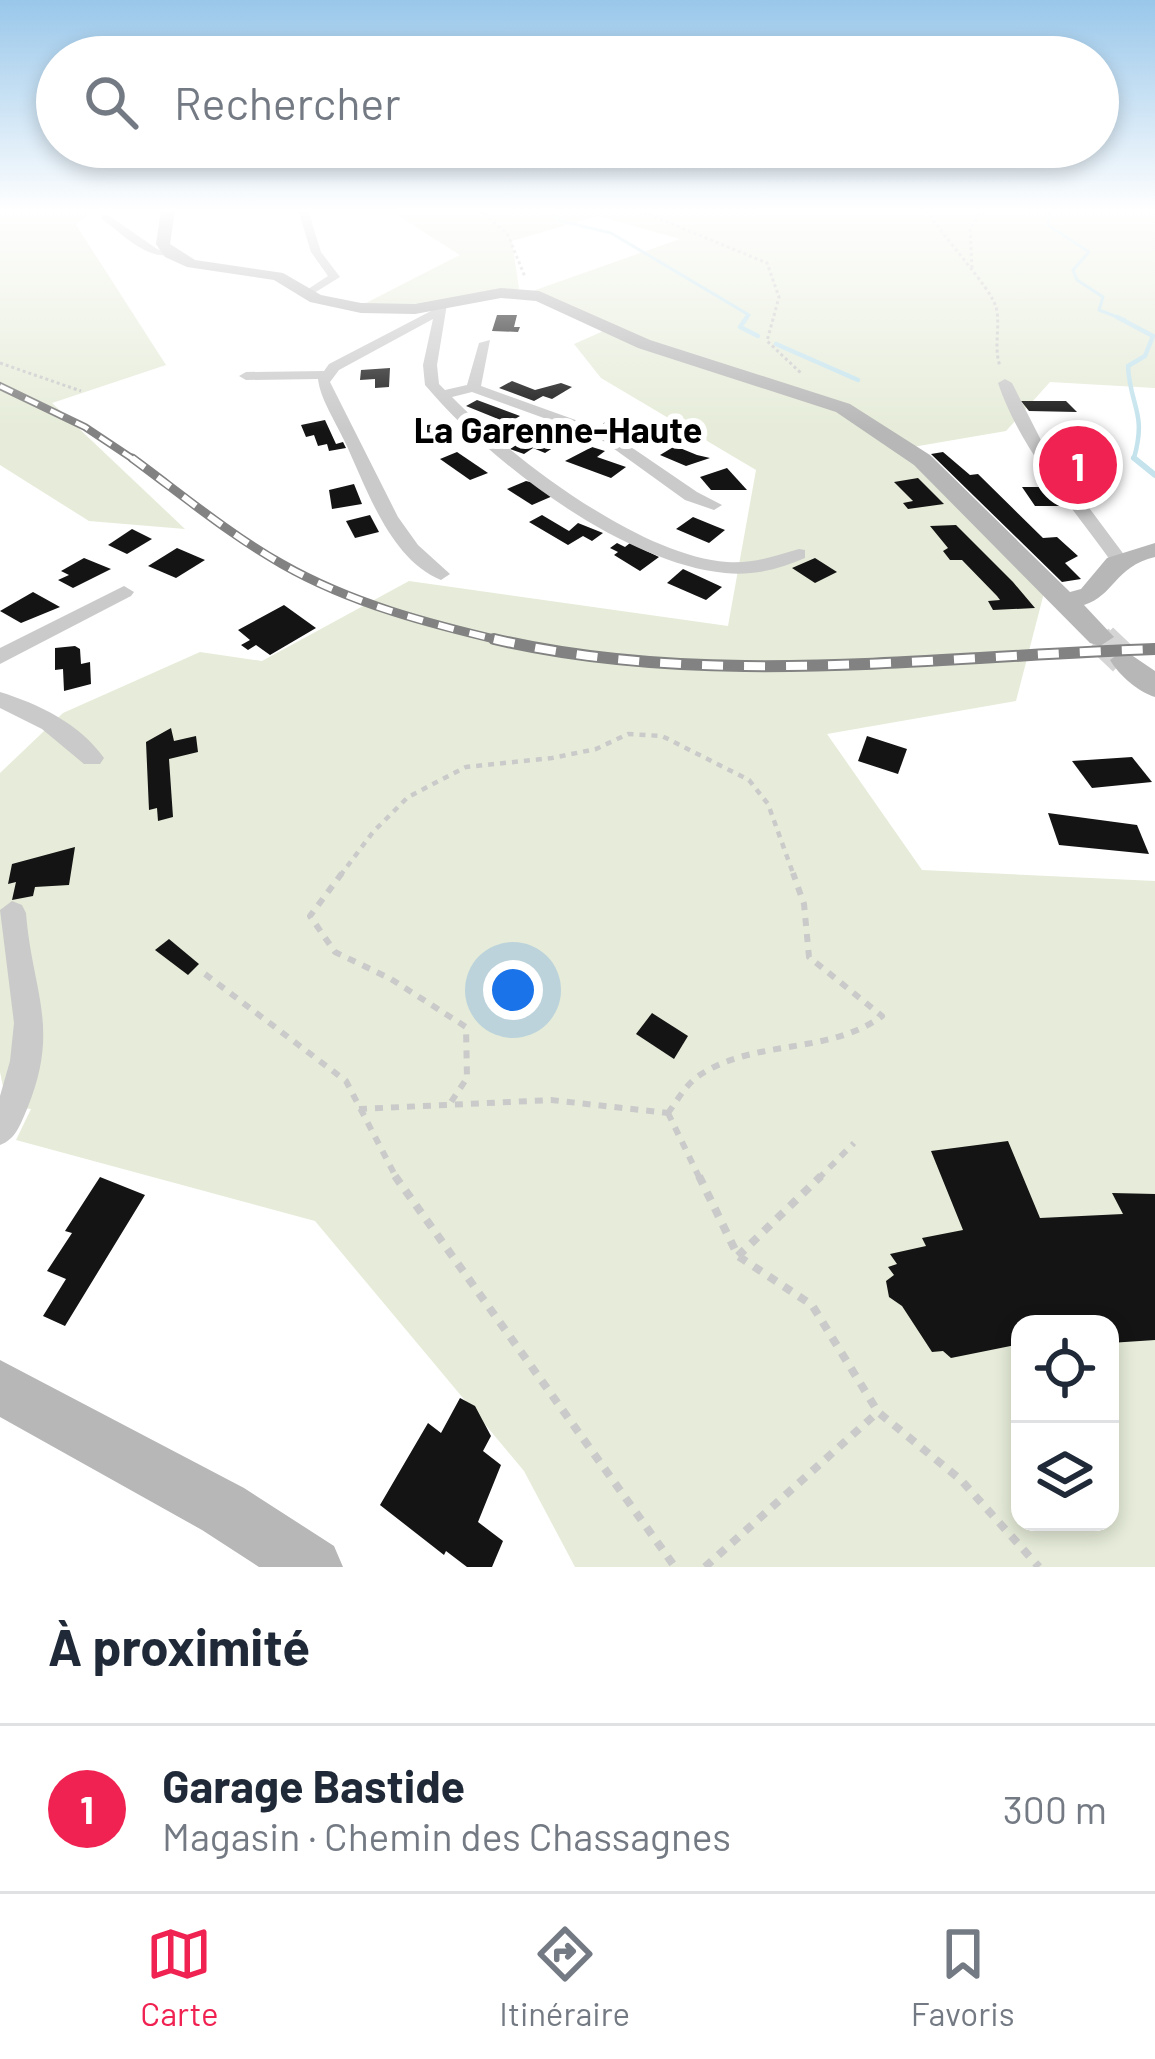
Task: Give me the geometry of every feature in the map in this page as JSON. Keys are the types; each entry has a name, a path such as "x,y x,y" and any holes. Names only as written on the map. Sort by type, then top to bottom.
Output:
{"street":[{"path":"289,283 307,295 383,310 492,294 550,299 644,344 849,411 932,469 1100,637"},
{"path":"307,295 325,283"},
{"path":"246,376 325,375 436,313 441,304"},
{"path":"441,304 441,325 429,372 442,395 501,452 608,521 698,563 734,568 776,564 799,554"},
{"path":"473,388 485,343"},
{"path":"325,375 325,389 390,518 412,549 441,574"},
{"path":"1005,383 1010,402 1045,459 1119,560"},
{"path":"442,395 473,388 604,435 691,496 714,505"},
{"path":"1066,602 1090,595 1105,569 1119,560 1155,550"},
{"path":"0,657 124,592"},
{"path":"1124,660 1155,687"},
{"path":"0,700 40,715 70,734 92,758"},
{"path":"0,1129 26,1059 27,993 13,950 11,913"},
{"path":"0,1388 224,1509 313,1567"}],"path":[{"path":"524,294 527,283"},
{"path":"774,283 779,297 766,341 770,349 849,411"},
{"path":"980,283 996,305 995,351 1005,383"},
{"path":"0,363 81,391"},
{"path":"451,1102 467,1078 466,1027 391,979 335,952 310,916 373,832 408,797 466,767 552,758 596,749 628,734 662,736 749,780 768,804 787,847 804,904 809,958 882,1016 866,1031 775,1050 696,1077 668,1113"},
{"path":"205,974 346,1081 383,1159 675,1567"},
{"path":"359,1108 519,1097 596,1100 668,1113"},
{"path":"668,1113 738,1256 812,1305 878,1412 961,1480 1039,1567"},
{"path":"738,1256 854,1143"},
{"path":"705,1567 878,1412"}],"green space":[{"path":"0,283 113,283 166,365 52,403 185,529 89,521 0,465"},
{"path":"405,283 518,283 519,289 408,309 360,306"},
{"path":"555,283 1155,283 1155,388 1050,382 1006,431 901,449 1045,589 1016,701 827,734 922,870 1155,881 1155,1567 575,1567 524,1471 315,1221 16,1140 31,1109 7,1106 0,1072 0,773 63,713 200,652 262,661 409,581 728,626 756,470 601,378 574,344 608,329 530,292"}],"building":[{"path":"497,315 517,315 514,327 520,327 518,332 492,331"},
{"path":"390,368 389,387 375,388 375,379 360,380 361,370"},
{"path":"512,381 535,390 561,383 572,387 552,399 543,396 534,401 499,388"},
{"path":"477,400 520,416 508,423 466,406"},
{"path":"1021,401 1066,401 1077,412 1029,411"},
{"path":"612,413 637,422 632,425 638,427 676,429 651,440 603,424"},
{"path":"325,420 336,444 343,442 346,448 329,451 327,444 318,446 314,435 306,437 301,425"},
{"path":"440,424 454,437 425,440 414,426"},
{"path":"534,434 559,444 545,453 533,448 524,454 510,449"},
{"path":"675,446 710,458 686,466 660,455"},
{"path":"592,447 605,451 597,457 626,467 611,478 565,461"},
{"path":"457,452 488,473 470,480 440,459"},
{"path":"943,452 970,475 978,474 1043,538 1057,537 1078,556 1065,563 1081,579 1062,582 931,454"},
{"path":"1066,456 1109,458 1120,473 1076,472"},
{"path":"727,468 747,490 711,490 700,477"},
{"path":"918,478 944,504 908,509 903,503 913,501 894,482"},
{"path":"526,481 555,495 532,505 507,489"},
{"path":"354,484 362,504 332,509 329,490"},
{"path":"1022,487 1048,487 1054,495 1065,495 1073,506 1035,506"},
{"path":"370,515 379,532 355,538 346,521"},
{"path":"542,515 569,531 578,523 603,533 592,541 583,536 568,545 529,522"},
{"path":"693,517 725,530 709,543 676,529"},
{"path":"956,525 1035,608 993,610 988,601 1000,600 997,596 962,560 950,560 943,551 948,548 930,526"},
{"path":"132,529 152,539 127,554 108,545"},
{"path":"617,543 625,547 630,543 659,557 640,571 614,555 618,552 610,548"},
{"path":"177,548 205,560 176,578 148,566"},
{"path":"84,558 111,569 73,588 58,580 69,575 61,571"},
{"path":"815,558 837,572 815,583 792,568"},
{"path":"683,569 722,587 706,600 667,583"},
{"path":"33,592 60,607 21,623 0,611"},
{"path":"284,605 316,628 270,655 256,645 248,650 241,645 250,640 238,630"},
{"path":"55,648 80,649 81,664 90,662 91,684 64,691 63,669 55,670"},
{"path":"171,728 174,741 196,736 198,752 169,759 173,817 158,821 157,808 149,810 146,742"},
{"path":"867,736 907,749 898,774 858,761"},
{"path":"1132,757 1152,782 1092,788 1072,761"},
{"path":"1048,813 1137,825 1149,854 1059,845"},
{"path":"75,847 69,885 35,887 33,896 12,900 16,882 8,884 12,864"},
{"path":"169,939 199,964 188,975 155,950"},
{"path":"652,1013 688,1036 674,1059 636,1034"},
{"path":"1008,1141 1040,1218 1123,1214 1112,1193 1155,1194 1155,1340 1119,1342 1119,1315 1011,1315 1011,1346 951,1358 943,1351 932,1352 902,1306 889,1297 886,1281 894,1275 888,1267 897,1264 890,1254 926,1246 922,1238 963,1230 931,1151"},
{"path":"100,1177 145,1195 65,1326 43,1316 66,1279 47,1271 72,1233 65,1231"},
{"path":"460,1398 475,1406 491,1436 483,1451 501,1465 478,1522 503,1541 492,1567 467,1567 446,1551 444,1555 380,1505 428,1423 441,1433"}],"waterway":[{"path":"695,283 749,315 745,320"},
{"path":"1082,283 1103,297 1099,310 1125,320"},
{"path":"747,317 740,327 758,336"},
{"path":"1117,317 1153,336 1145,356 1128,366 1138,419 1134,458"},
{"path":"776,344 858,380"},
{"path":"1134,458 1138,461"},
{"path":"1134,458 1155,475"}],"tunnel":[{"path":"1102,639 1124,660"},
{"path":"1102,639 1105,642"}],"railway":[{"path":"0,386 85,427 136,461"},
{"path":"132,458 243,540 309,578 392,611 496,639"},
{"path":"496,639 657,663 740,666 1155,649"},
{"path":"496,639 507,642"}],"place":[{"name":"Garage Bastide","path":"1078,465"}],"district":[{"name":"La Garenne-Haute","path":"558,430"}]}
